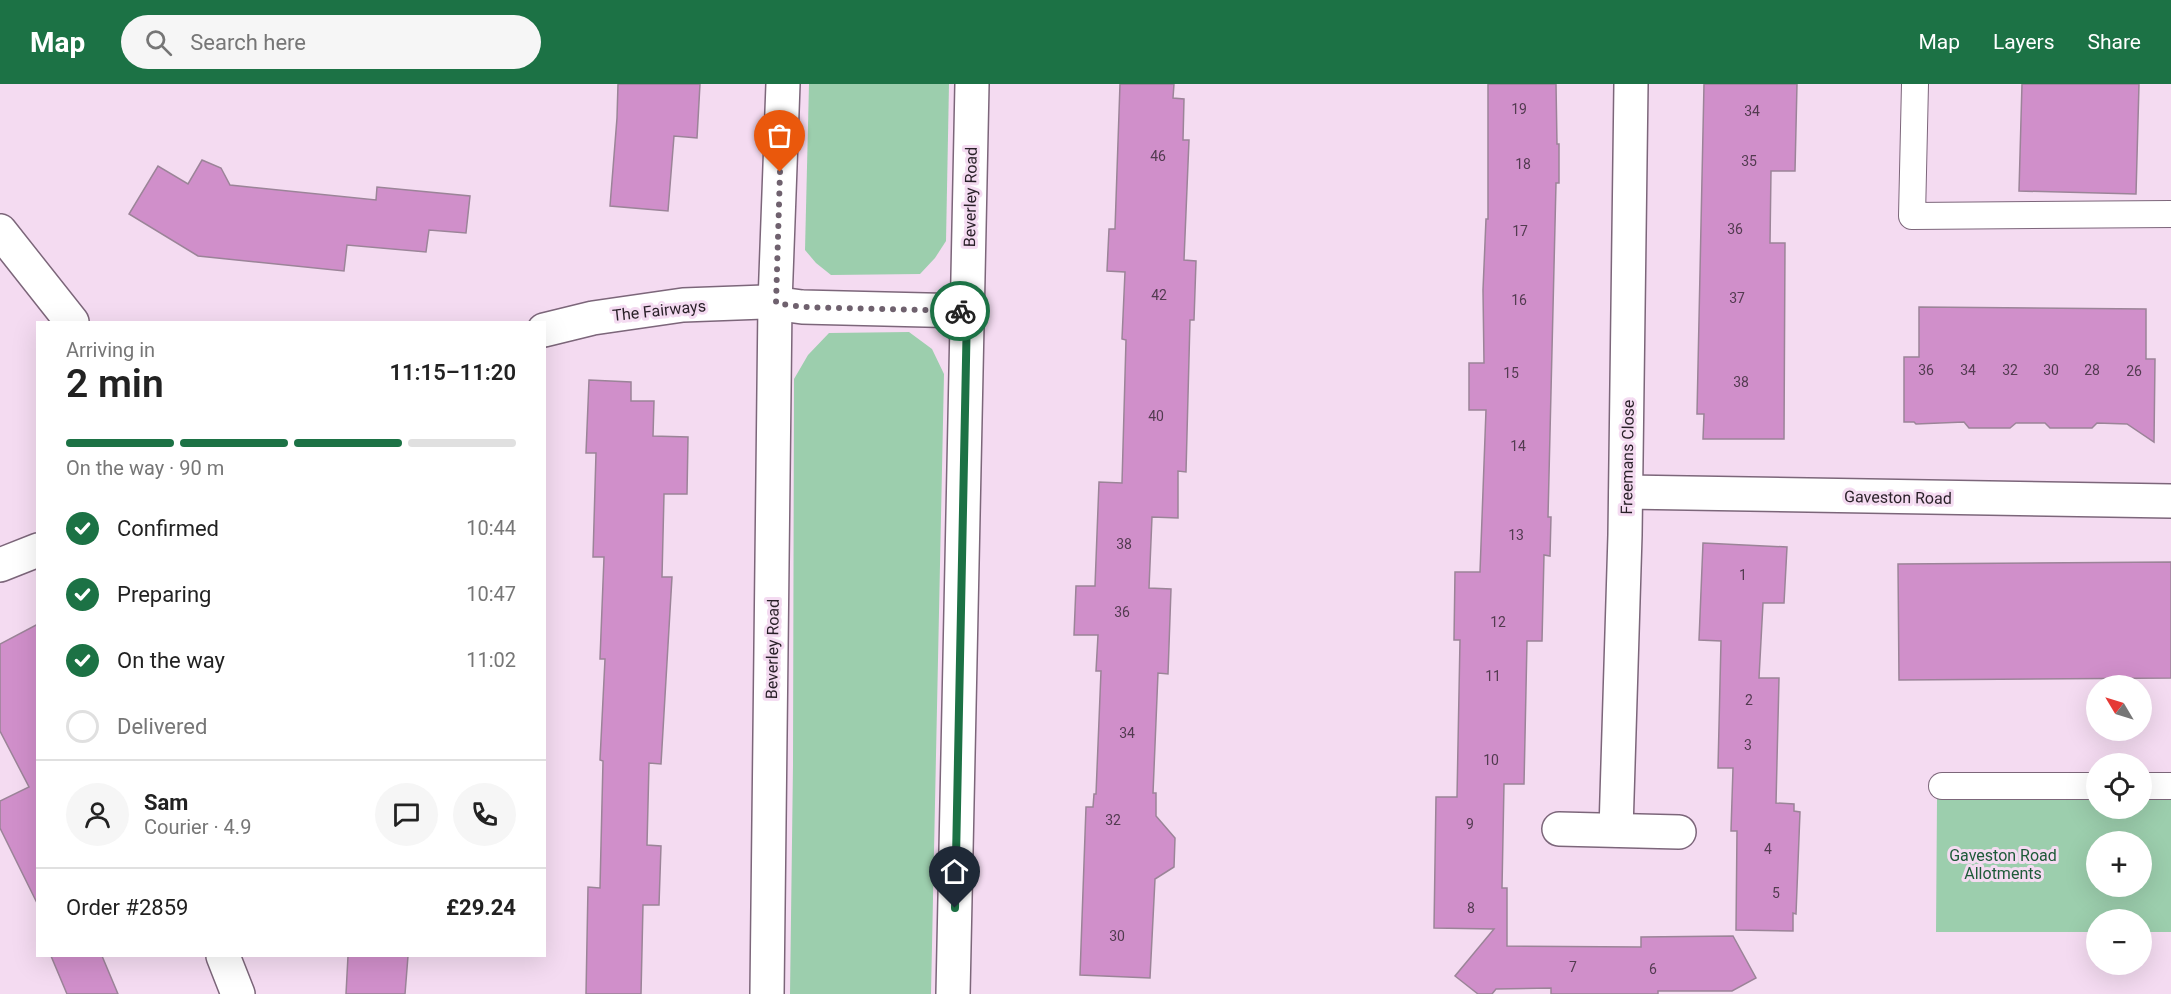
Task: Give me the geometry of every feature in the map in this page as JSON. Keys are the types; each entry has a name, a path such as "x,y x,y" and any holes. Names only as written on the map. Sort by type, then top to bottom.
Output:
{"street":[{"name":"Beverley Road","path":"767,994 776,303 783,84"},
{"name":"Beverley Road","path":"953,994 972,84"},
{"name":"Freemans Close","path":"1616,830 1626,492 1631,84"},
{"path":"0,231 71,321"},
{"path":"776,303 802,307 967,311"},
{"name":"The Fairways","path":"546,330 593,318 683,304 776,303"},
{"name":"Gaveston Road","path":"1626,492 2171,501"},
{"path":"0,565 36,551"},
{"path":"1559,829 1678,832"},
{"path":"223,957 237,994"}],"lane":[{"path":"1915,84 1912,216 2171,214"},
{"path":"1942,786 2086,786"},
{"path":"2152,786 2171,786"}],"green space":[{"path":"809,84 949,84 946,241 935,258 920,274 831,275 805,250"},
{"path":"909,332 932,349 944,374 931,994 790,994 794,379 808,355 829,333"},
{"name":"Gaveston Road Allotments","path":"1937,799 2086,799 2086,819 2152,819 2152,799 2171,799 2171,932 2152,932 2152,909 2086,909 2086,932 1936,932"}],"building":[{"path":"618,84 700,84 697,138 674,136 668,211 610,206"},
{"path":"1120,84 1174,84 1173,98 1184,99 1183,140 1189,140 1184,260 1196,261 1194,320 1190,320 1186,472 1178,471 1178,518 1152,517 1149,588 1171,589 1168,674 1158,673 1153,793 1156,793 1156,816 1175,838 1174,867 1155,879 1150,978 1080,975 1086,807 1093,807 1094,794 1096,794 1101,671 1096,671 1098,635 1074,635 1076,586 1095,586 1099,482 1122,483 1126,340 1122,339 1125,272 1107,271 1109,229 1115,229"},
{"path":"1488,84 1556,84 1557,144 1559,144 1559,183 1556,183 1548,517 1551,517 1550,556 1544,555 1542,641 1527,641 1524,784 1504,784 1502,888 1507,888 1507,946 1641,947 1641,937 1733,936 1756,978 1732,991 1551,994 1551,988 1496,989 1492,994 1478,994 1455,976 1494,929 1434,928 1436,797 1457,797 1460,640 1454,640 1455,572 1480,572 1486,410 1469,410 1469,363 1484,363 1483,290 1486,219 1488,219"},
{"path":"1704,84 1797,84 1795,171 1771,171 1770,243 1785,243 1784,439 1703,439 1704,414 1697,414"},
{"path":"2022,84 2139,84 2136,194 2019,191"},
{"path":"202,160 221,168 230,185 376,200 377,187 470,196 466,233 429,230 426,252 347,245 344,271 198,256 129,214 158,166 188,184"},
{"path":"1919,307 2146,309 2146,359 2155,359 2154,442 2127,424 2097,423 2092,428 2050,428 2045,423 2016,423 2010,428 1969,428 1964,422 1916,424 1904,422 1904,357 1919,357"},
{"path":"589,380 631,382 631,401 654,401 653,436 688,437 687,494 664,494 662,577 672,577 661,764 649,763 647,845 661,846 659,905 643,905 641,994 586,994 588,887 600,888 603,761 600,760 605,659 600,659 604,557 593,557 596,453 586,453"},
{"path":"1703,543 1787,547 1784,603 1763,603 1759,678 1779,678 1776,803 1794,804 1794,811 1800,812 1796,914 1793,913 1793,931 1736,930 1737,831 1731,831 1733,768 1718,768 1721,641 1699,640"},
{"path":"2171,562 2171,678 2152,678 2152,675 2086,675 2086,679 1899,680 1898,564"},
{"path":"36,625 36,901 0,828 0,801 29,787 0,731 0,644"},
{"path":"51,957 102,957 118,994 67,994"},
{"path":"348,957 408,957 405,994 346,994"}],"way so far":[{"path":"780,172 776,303 802,307 960,311"}],"route":[{"path":"955,908 967,311 960,311"}]}
